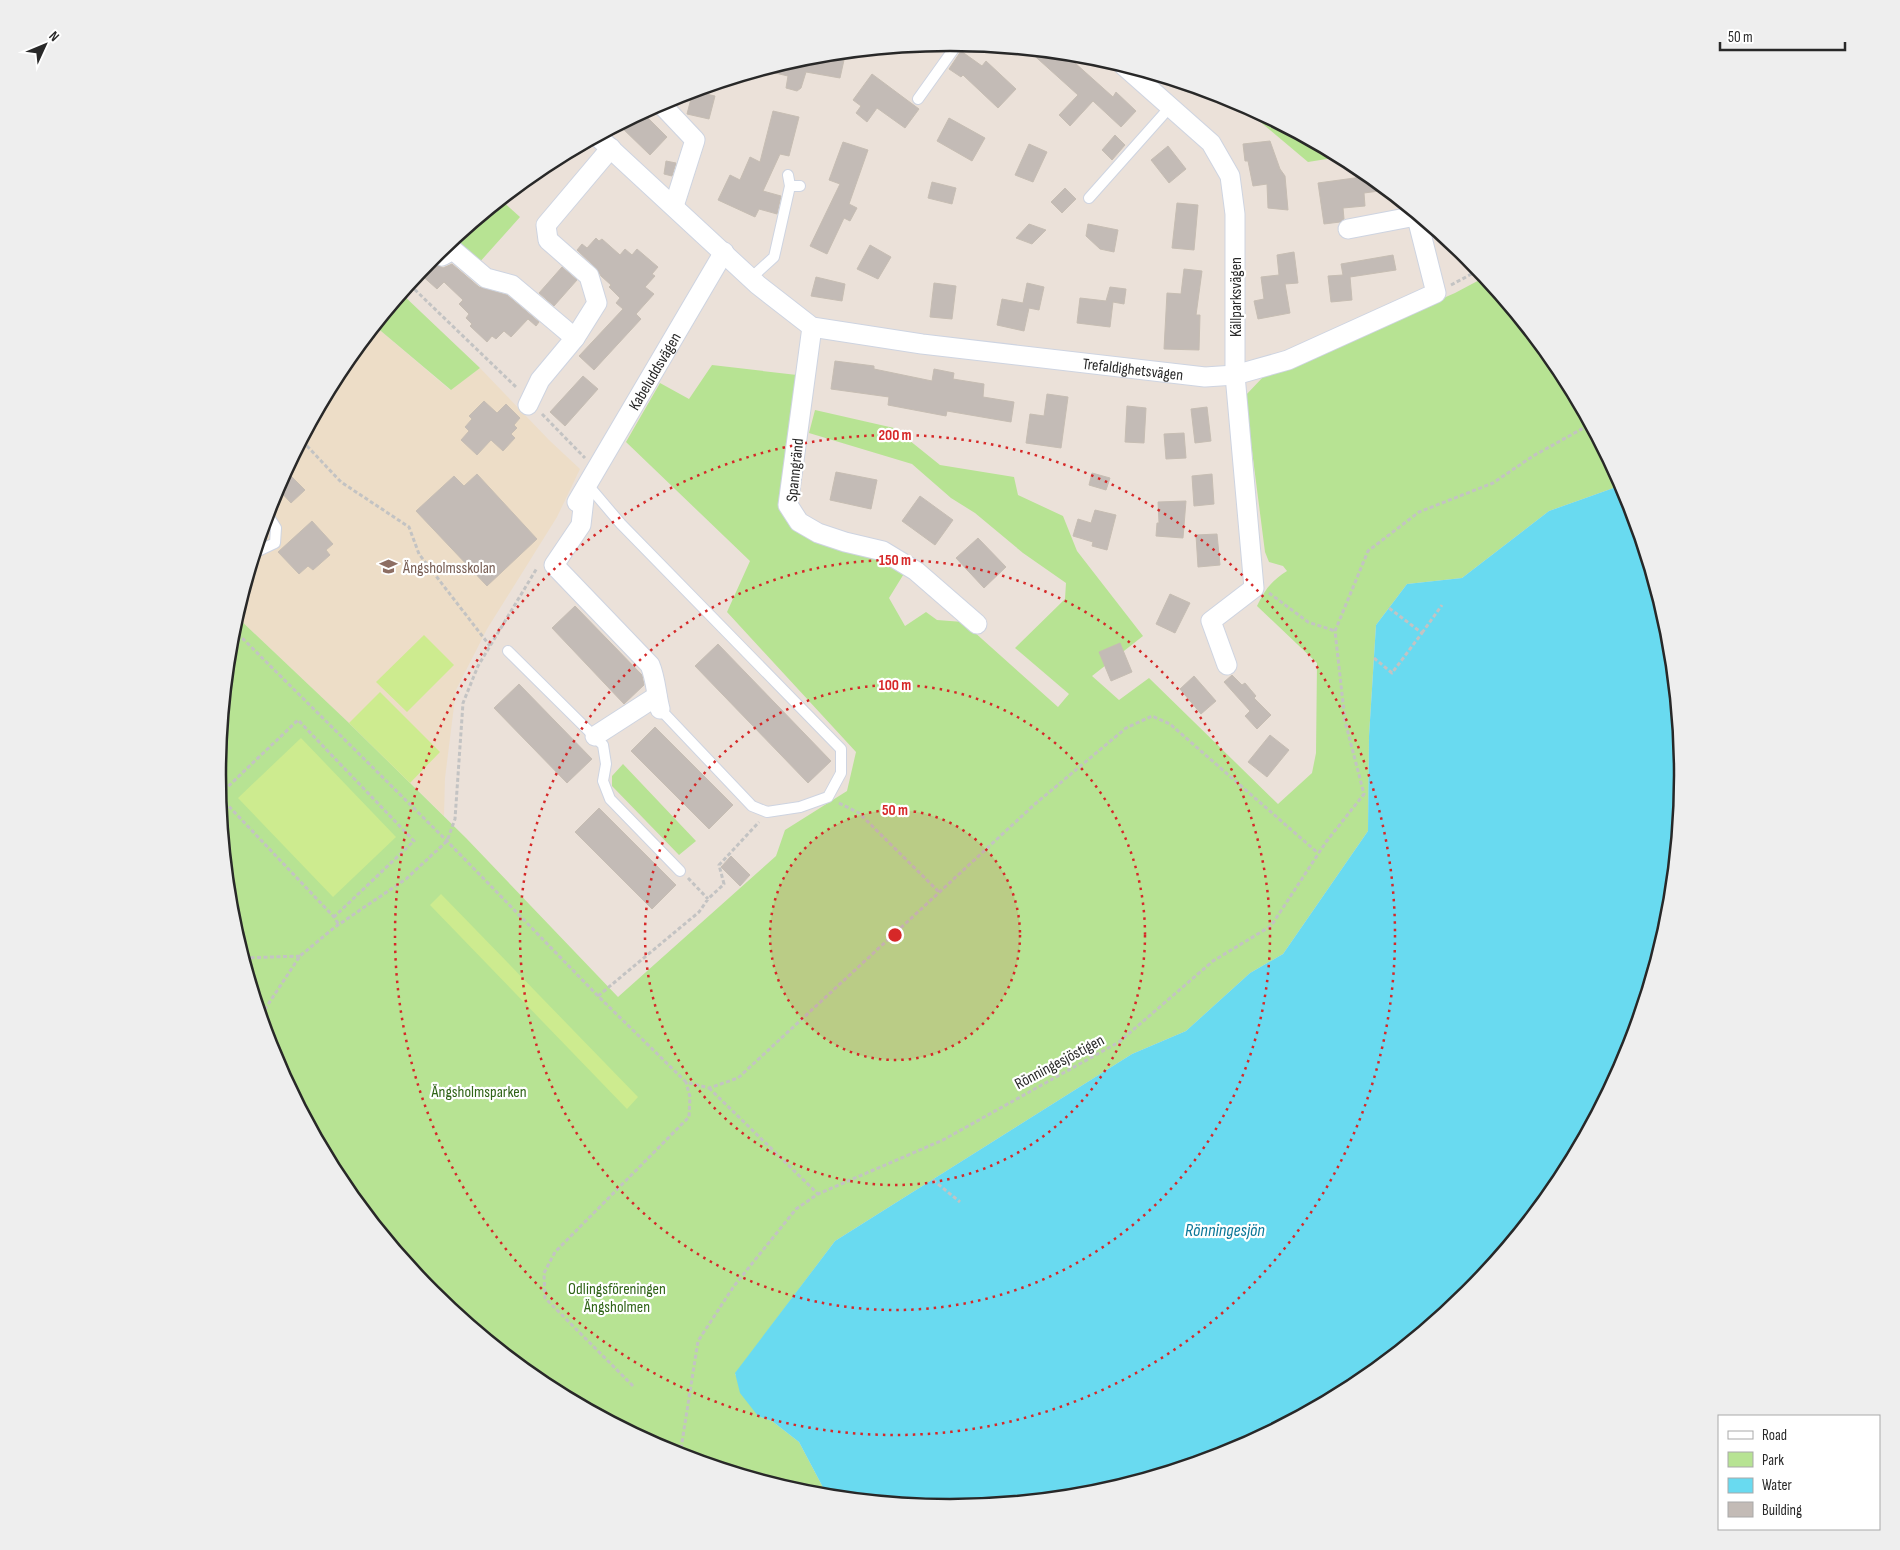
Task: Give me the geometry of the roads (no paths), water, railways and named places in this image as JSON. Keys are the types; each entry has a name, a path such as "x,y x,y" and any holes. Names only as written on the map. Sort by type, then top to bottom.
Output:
{"street":[{"name":"Källparksvägen","path":"1137,76 1211,143 1230,176 1235,214 1235,375 1254,588 1211,621 1227,665"},
{"path":"666,109 695,140 674,206"},
{"path":"529,403 540,380 575,338 597,303 589,276 548,240 546,225 604,142"},
{"name":"Trefaldighetsvägen","path":"604,142 751,278 812,327 922,344 1205,377 1235,375 1288,360 1436,293 1418,224"},
{"path":"1348,229 1409,216"},
{"path":"451,251 453,250 486,278 512,285 575,338"},
{"name":"Kabeluddsvägen","path":"658,702 656,680 650,665 554,565 581,525 583,492 724,252"},
{"name":"Spanngränd","path":"812,327 788,505 799,522 818,533 884,551 916,571 977,624"},
{"path":"595,736 658,702"}],"lane":[{"path":"918,99 952,51"},
{"path":"1089,198 1170,106"},
{"path":"751,278 774,257 795,186 788,175"},
{"path":"583,492 621,524 841,749 842,773 828,797 800,807 767,812 752,806 658,702"},
{"path":"263,549 275,543 276,528 272,522"},
{"path":"508,651 603,745 606,764 603,782 610,799 680,870"}],"water":[{"name":"Rönningesjön","path":"1614,488 1635,542 1660,634 1668,681 1674,775 1668,869 1660,916 1635,1008 1619,1052 1577,1137 1552,1177 1524,1216 1462,1287 1391,1349 1352,1377 1312,1402 1227,1444 1137,1474 1091,1485 1044,1493 950,1499 856,1493 823,1487 799,1442 772,1421 758,1416 740,1393 735,1373 835,1241 1132,1054 1186,1031 1250,973 1283,954 1368,831 1369,736 1376,625 1407,584 1462,578 1549,511"}],"place":[{"name":"Ängsholmsskolan","path":"389,567"}],"park label":[{"name":"Ängsholmsparken","path":"479,1091"},
{"name":"Odlingsföreningen Ängsholmen","path":"617,1297"}]}
